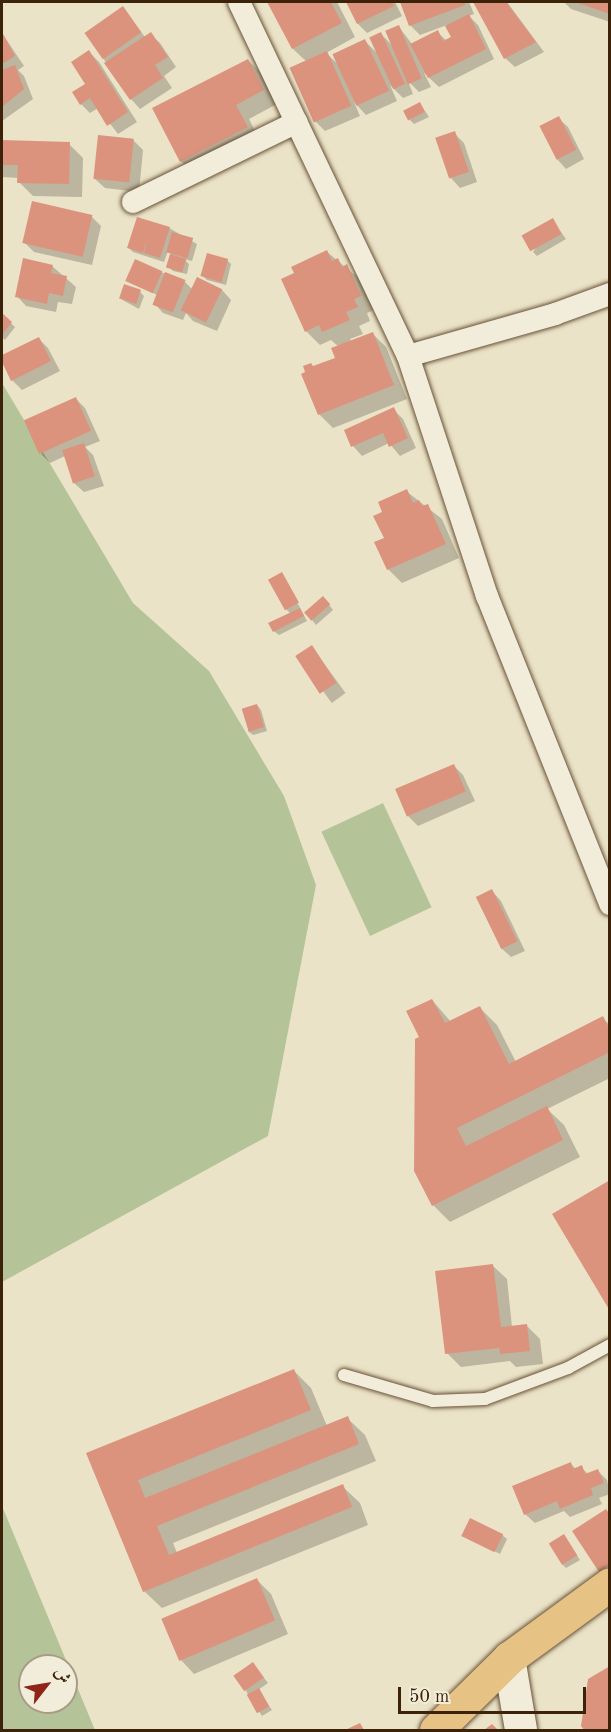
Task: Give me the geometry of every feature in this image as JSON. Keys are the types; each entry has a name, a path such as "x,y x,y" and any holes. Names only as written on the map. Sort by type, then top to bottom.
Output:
{"highway":[{"path":"436,1731 509,1659 609,1584"}],"street":[{"path":"239,2 408,356 487,596 609,904"},
{"path":"134,202 297,122"},
{"path":"408,356 555,314 609,294"},
{"path":"509,1659 520,1731"}],"lane":[{"path":"344,1375 433,1401 485,1399 568,1368 609,1345"}],"green space":[{"path":"2,383 133,603 209,671 284,796 316,885 268,1136 2,1282"},
{"path":"383,803 432,907 370,936 321,832"},
{"path":"2,1506 63,1654 18,1654 18,1714 78,1714 78,1689 95,1730 2,1730"}],"building":[{"path":"267,2 331,2 342,23 292,49"},
{"path":"346,2 392,2 394,6 357,24"},
{"path":"400,2 464,2 465,5 409,26"},
{"path":"473,2 506,2 536,42 504,59"},
{"path":"575,2 610,2 610,14"},
{"path":"123,6 141,32 103,59 84,33"},
{"path":"469,14 486,49 428,78 410,44 438,30 443,41 451,37 445,26"},
{"path":"399,25 422,78 408,84 385,31"},
{"path":"2,32 15,56 2,64"},
{"path":"151,32 168,57 155,65 163,78 130,100 104,63"},
{"path":"381,32 405,84 393,89 369,37"},
{"path":"365,39 389,91 356,106 332,54"},
{"path":"89,50 128,112 107,126 90,98 80,105 72,92 85,84 71,62"},
{"path":"327,51 351,106 314,122 290,68"},
{"path":"248,59 264,90 236,105 248,127 180,162 152,108"},
{"path":"15,65 24,89 2,107 2,70"},
{"path":"420,102 425,112 408,120 403,111"},
{"path":"559,116 576,150 557,160 539,126"},
{"path":"455,131 469,172 449,178 435,138"},
{"path":"98,135 134,139 129,183 93,179"},
{"path":"2,140 70,142 69,184 17,183 18,165 2,165"},
{"path":"32,201 92,215 83,257 22,243"},
{"path":"137,217 170,227 160,258 144,253 147,238 143,253 127,248"},
{"path":"553,218 562,234 530,251 522,235"},
{"path":"172,232 193,238 187,258 166,252"},
{"path":"327,250 332,261 338,258 342,267 347,264 361,296 354,299 358,307 346,312 350,320 322,332 319,325 305,332 281,279 294,273 291,267"},
{"path":"207,253 228,259 222,282 200,276"},
{"path":"170,254 186,259 182,272 166,267"},
{"path":"23,258 53,265 51,273 67,276 63,296 49,293 47,304 15,297"},
{"path":"135,259 162,271 153,293 125,281"},
{"path":"165,272 186,280 173,313 152,305"},
{"path":"197,277 222,289 206,323 181,310"},
{"path":"124,284 141,290 136,304 119,298"},
{"path":"2,313 12,322 2,335"},
{"path":"373,332 394,385 318,415 301,374 305,372 303,366 311,363 313,366 335,358 331,348"},
{"path":"39,337 51,361 11,381 2,362 2,355"},
{"path":"76,397 91,431 39,454 24,420"},
{"path":"394,407 408,438 389,447 383,433 351,447 344,430"},
{"path":"84,443 95,476 73,483 62,450"},
{"path":"407,489 413,503 419,500 422,506 428,504 446,544 387,570 374,542 384,538 373,516 382,512 378,502"},
{"path":"282,572 299,603 285,610 268,580"},
{"path":"323,596 330,604 311,621 304,612"},
{"path":"300,608 304,616 273,632 268,623"},
{"path":"312,645 337,683 320,694 295,656"},
{"path":"257,704 264,727 249,732 242,709"},
{"path":"454,764 466,792 407,817 395,789"},
{"path":"492,889 517,941 501,949 476,897"},
{"path":"432,999 445,1023 480,1006 509,1064 603,1016 610,1030 610,1052 457,1128 466,1146 547,1106 563,1140 432,1206 414,1171 415,1039 419,1037 406,1011"},
{"path":"610,1180 610,1311 552,1214"},
{"path":"493,1264 501,1327 527,1324 530,1351 500,1354 499,1348 445,1354 435,1271"},
{"path":"294,1369 311,1410 138,1480 145,1498 348,1416 359,1444 157,1526 169,1555 343,1484 352,1507 143,1592 86,1453"},
{"path":"571,1462 573,1469 582,1465 585,1474 598,1469 604,1483 591,1488 593,1495 560,1509 557,1501 524,1515 512,1486"},
{"path":"606,1509 610,1514 610,1565 599,1572 572,1531"},
{"path":"470,1518 503,1534 494,1552 461,1536"},
{"path":"564,1534 577,1555 562,1565 549,1544"},
{"path":"257,1578 275,1620 179,1661 161,1619"},
{"path":"253,1662 264,1678 244,1691 233,1676"},
{"path":"610,1666 610,1730 584,1730 581,1726 588,1679"},
{"path":"259,1688 269,1706 257,1713 247,1695"},
{"path":"360,1723 364,1730 345,1730"},
{"path":"492,1724 498,1730 484,1730"}]}
